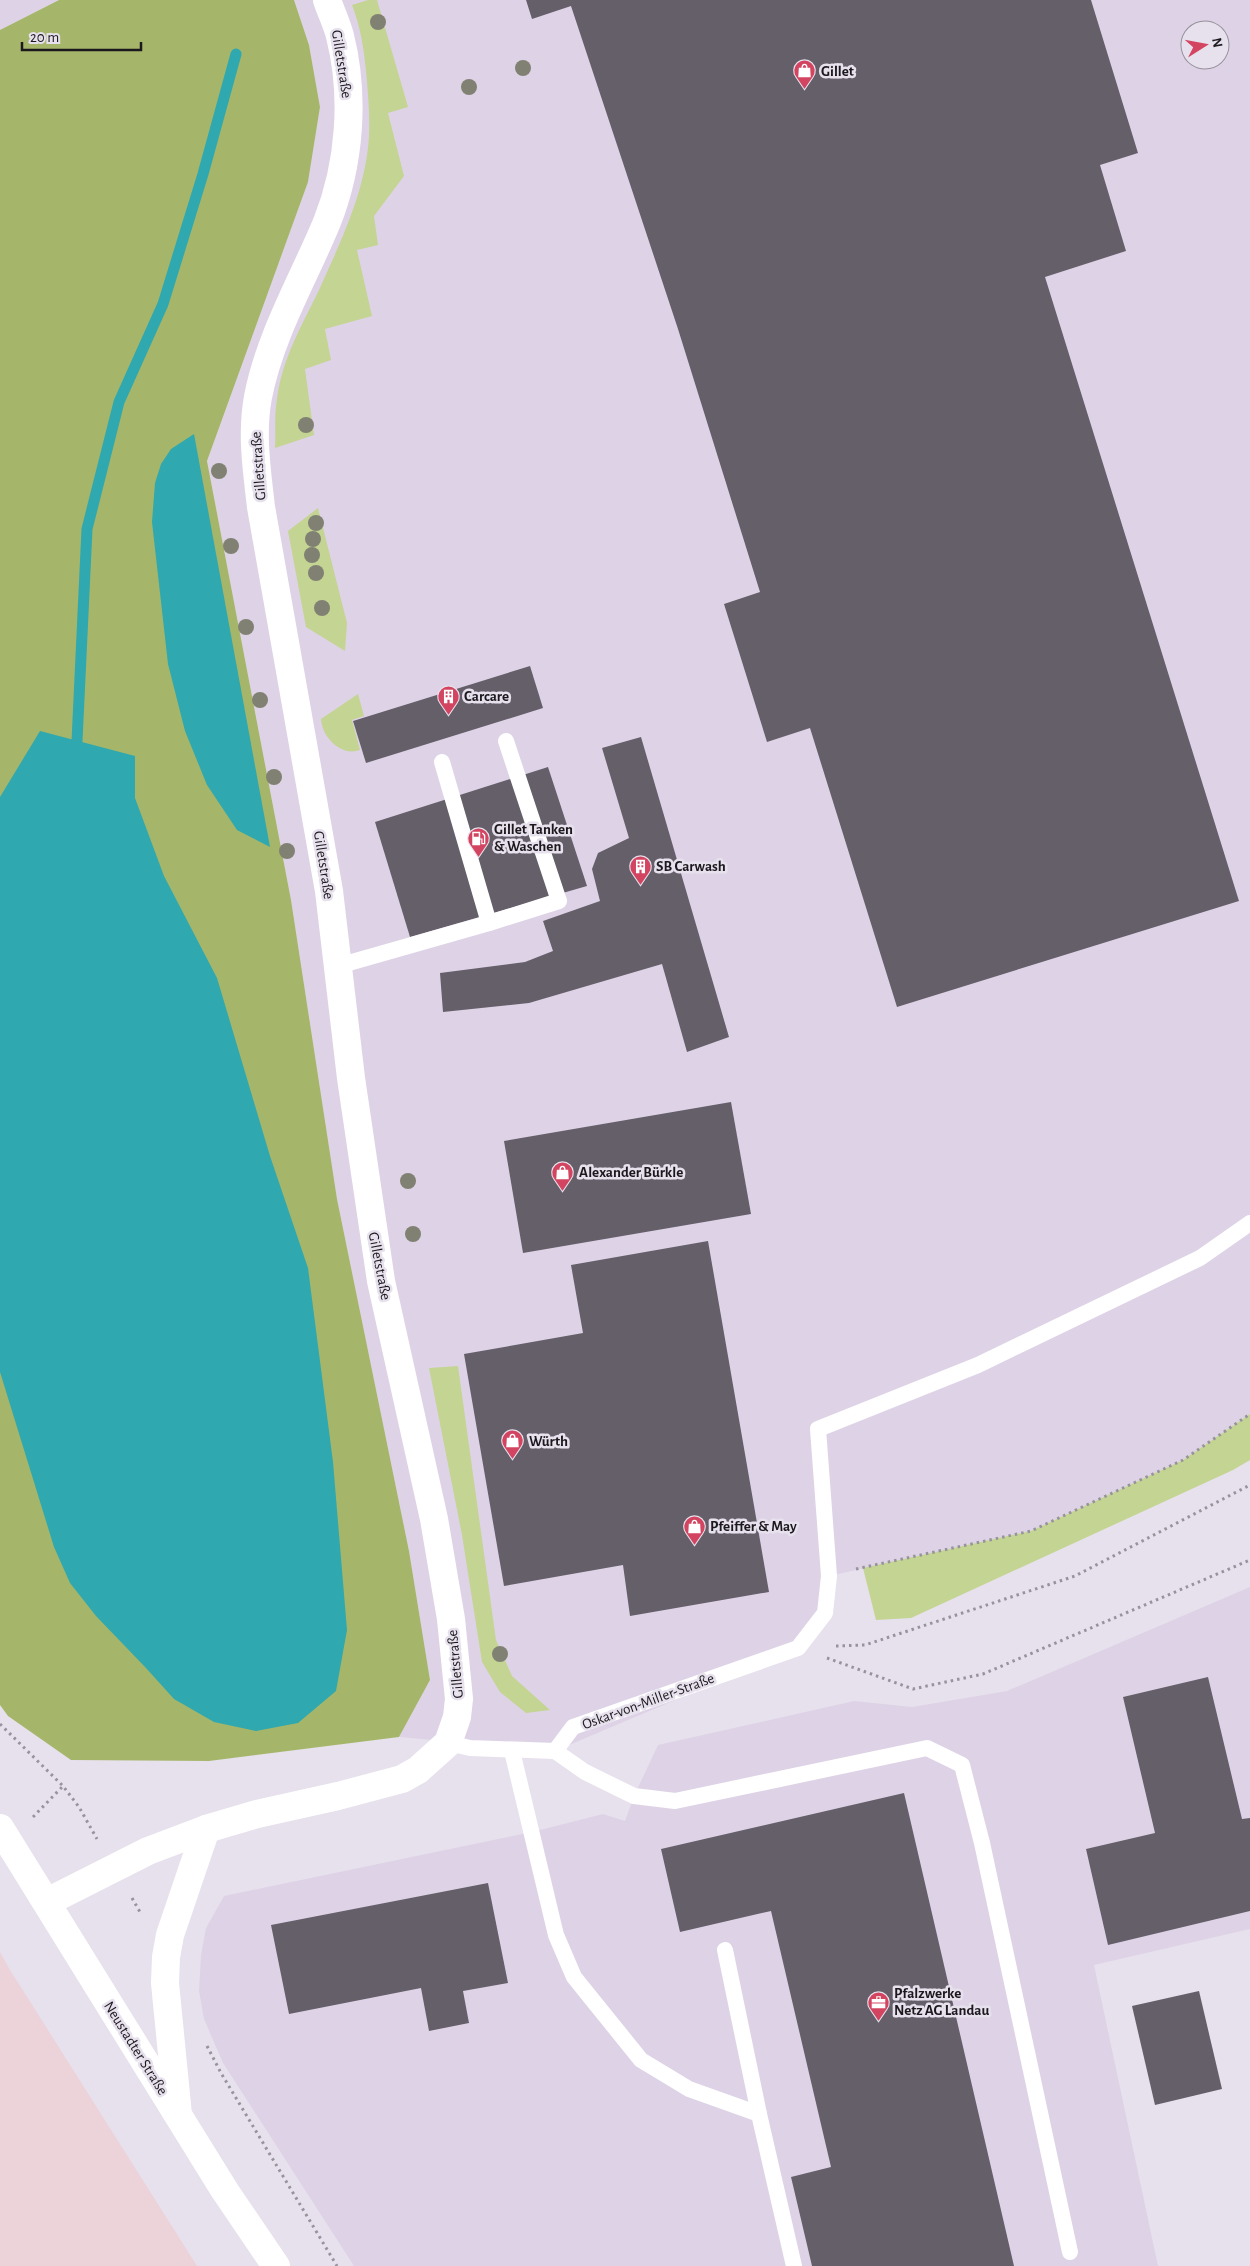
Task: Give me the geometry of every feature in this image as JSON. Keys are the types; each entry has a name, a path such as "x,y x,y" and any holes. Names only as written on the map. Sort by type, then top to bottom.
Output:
{"street":[{"name":"Gilletstraße","path":"327,0 340,34 347,88 348,128 342,174 328,221 275,337 267,362 258,399 254,452 260,507 329,891 351,1078 380,1271 434,1519 451,1619 459,1699 457,1717 448,1743"},
{"path":"47,1902 148,1851 206,1829 257,1814 338,1796 402,1779 418,1770 448,1743"},
{"name":"Neustadter Straße","path":"0,1828 225,2191 276,2266"},
{"path":"178,2115 165,1983 166,1957 170,1935 206,1829"}],"lane":[{"path":"338,966 559,902 506,741"},
{"path":"442,762 489,923"},
{"path":"798,1648 825,1613 829,1576 818,1429 978,1365 1200,1258 1250,1223"},
{"name":"Oskar-von-Miller-Straße","path":"555,1751 573,1727 798,1648"},
{"path":"448,1743 470,1748 512,1751 555,1751 585,1772 634,1796 675,1801 927,1748 962,1765 982,1843 1070,2252"},
{"path":"512,1751 556,1935 574,1977 641,2060 689,2089 759,2114"},
{"path":"725,1950 759,2114 794,2266"}],"path":[{"path":"829,1576 1031,1531 1183,1460 1250,1414"},
{"path":"798,1648 865,1645 1076,1576 1250,1486"},
{"path":"798,1648 913,1689 983,1674 1250,1560"}],"shaded area":[{"path":"0,0 59,0 0,30"},
{"path":"294,0 1250,0 1250,1414 1183,1460 1031,1531 829,1576 825,1613 798,1648 555,1751 399,1737 430,1680 409,1551 337,1199 291,900 207,461 308,182 320,107 309,45"},
{"path":"1250,1587 1250,1929 1094,1965 1158,2266 354,2266 223,2063 204,2019 199,1991 201,1955 206,1928 224,1896 532,1832 603,1814 625,1821 634,1796 658,1745 854,1701 912,1707 1007,1691"},
{"path":"0,1952 10,1970 197,2266 0,2266"}],"green space":[{"path":"59,0 294,0 309,45 320,107 308,182 207,461 291,900 337,1199 409,1551 430,1680 399,1737 209,1761 71,1760 8,1716 0,1705 0,30"},
{"path":"368,0 377,0 408,107 388,113 404,176 374,216 378,245 357,250 372,316 325,329 331,360 305,369 314,435 275,448 276,405 283,370 344,234 363,176 369,136 369,104 363,46 352,5"},
{"path":"318,508 347,623 345,651 306,627 288,531"},
{"path":"358,694 364,716 352,720 360,750 346,751 329,739 322,726 321,719"},
{"path":"458,1366 496,1640 512,1676 550,1710 526,1713 500,1692 482,1662 462,1535 429,1368"},
{"path":"1250,1414 1250,1460 1233,1470 911,1618 876,1620 863,1568 1031,1531 1183,1460"}],"water":[{"path":"194,434 270,847 237,830 207,785 185,731 168,664 152,522 155,483 161,464 171,449"},
{"path":"40,731 135,756 135,798 164,876 217,978 270,1156 308,1268 333,1462 347,1630 336,1691 298,1723 256,1731 214,1722 174,1699 96,1616 70,1583 54,1547 0,1372 0,797"}],"building":[{"path":"526,0 1091,0 1138,153 1100,165 1126,251 1045,277 1239,901 897,1007 810,728 767,742 724,604 760,592 678,329 571,6 532,19"},
{"name":"Carcare","path":"530,666 543,708 366,763 353,721"},
{"name":"SB Carwash","path":"641,737 729,1037 687,1052 662,964 529,1003 443,1012 440,973 525,962 553,951 543,921 600,901 592,869 598,853 629,838 602,748"},
{"path":"548,767 587,886 410,937 375,822"},
{"path":"731,1102 751,1214 523,1253 504,1141"},
{"path":"708,1241 769,1592 630,1616 623,1565 504,1586 464,1354 583,1333 571,1265"},
{"path":"1208,1677 1242,1819 1250,1818 1250,1911 1108,1945 1086,1849 1155,1833 1123,1697"},
{"path":"904,1793 1014,2266 812,2266 791,2177 831,2167 771,1911 680,1932 661,1849"},
{"path":"488,1883 508,1983 463,1991 469,2023 429,2031 421,1988 289,2014 271,1925"},
{"path":"1199,1991 1222,2089 1155,2105 1132,2006"}],"waterway":[{"path":"77,741 87,529 119,402 163,304 203,174 236,54"}],"place":[{"name":"Gillet","path":"805,90"},
{"name":"Carcare","path":"448,715"},
{"name":"Gillet Tanken & Waschen","path":"478,857"},
{"name":"SB Carwash","path":"640,885"},
{"name":"Alexander Bürkle","path":"563,1191"},
{"name":"Würth","path":"513,1460"},
{"name":"Pfeiffer & May","path":"694,1545"},
{"name":"Pfalzwerke Netz AG Landau","path":"878,2021"}]}
